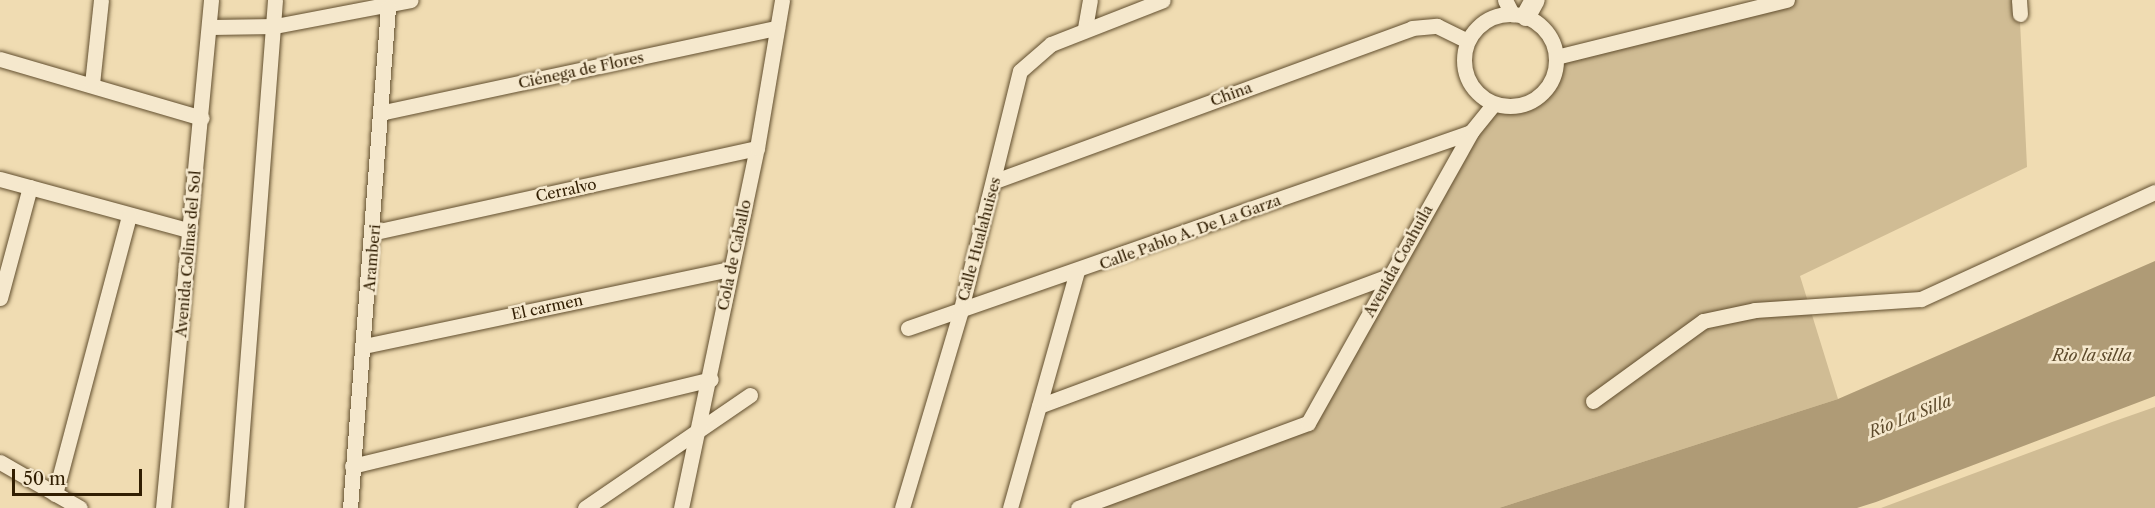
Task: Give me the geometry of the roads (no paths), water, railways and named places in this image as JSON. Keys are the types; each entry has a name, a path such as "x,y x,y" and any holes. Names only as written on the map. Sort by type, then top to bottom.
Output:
{"street":[{"path":"92,84 100,0"},
{"name":"Avenida Colinas del Sol","path":"163,508 188,230 211,27 211,0"},
{"path":"237,508 275,26 275,0"},
{"path":"211,27 275,26 388,7 411,0"},
{"name":"Cola de Caballo","path":"681,508 701,428 729,269 757,148 782,0"},
{"path":"1084,28 1090,0"},
{"name":"Calle Hualahuises","path":"902,508 960,312 995,181 1020,72 1051,44 1084,28 1163,0"},
{"path":"1556,57 1787,0"},
{"name":"Aramberi","path":"350,508 375,232 384,112 388,7"},
{"path":"1520,8 1545,29 1556,57 1551,81 1534,99 1511,106 1494,104 1469,82 1464,66 1468,41 1483,22 1520,8"},
{"name":"China","path":"995,181 1412,28 1437,26 1468,41"},
{"name":"Ciénega de Flores","path":"384,112 777,28"},
{"path":"0,58 202,118"},
{"name":"Avenida Coahuila","path":"1078,508 1308,423 1388,276 1472,132 1494,104"},
{"name":"Calle Pablo A. De La Garza","path":"908,328 1077,272 1472,132"},
{"name":"Cerralvo","path":"375,232 757,148"},
{"path":"0,179 129,216 188,230"},
{"path":"0,298 30,187"},
{"path":"1593,401 1703,321 1755,310 1921,299 2155,192"},
{"path":"55,494 129,216"},
{"name":"El carmen","path":"364,346 729,269"},
{"path":"1010,508 1077,272"},
{"path":"1039,406 1388,276"},
{"path":"352,466 711,379"},
{"path":"585,508 750,395"},
{"path":"0,462 80,508"}],"water":[{"name":"Rio la silla","path":"2155,261 2155,396 1876,502 1857,508 1499,508 1838,399"}],"water label":[{"name":"Río La Silla","path":"1910,416"}]}
